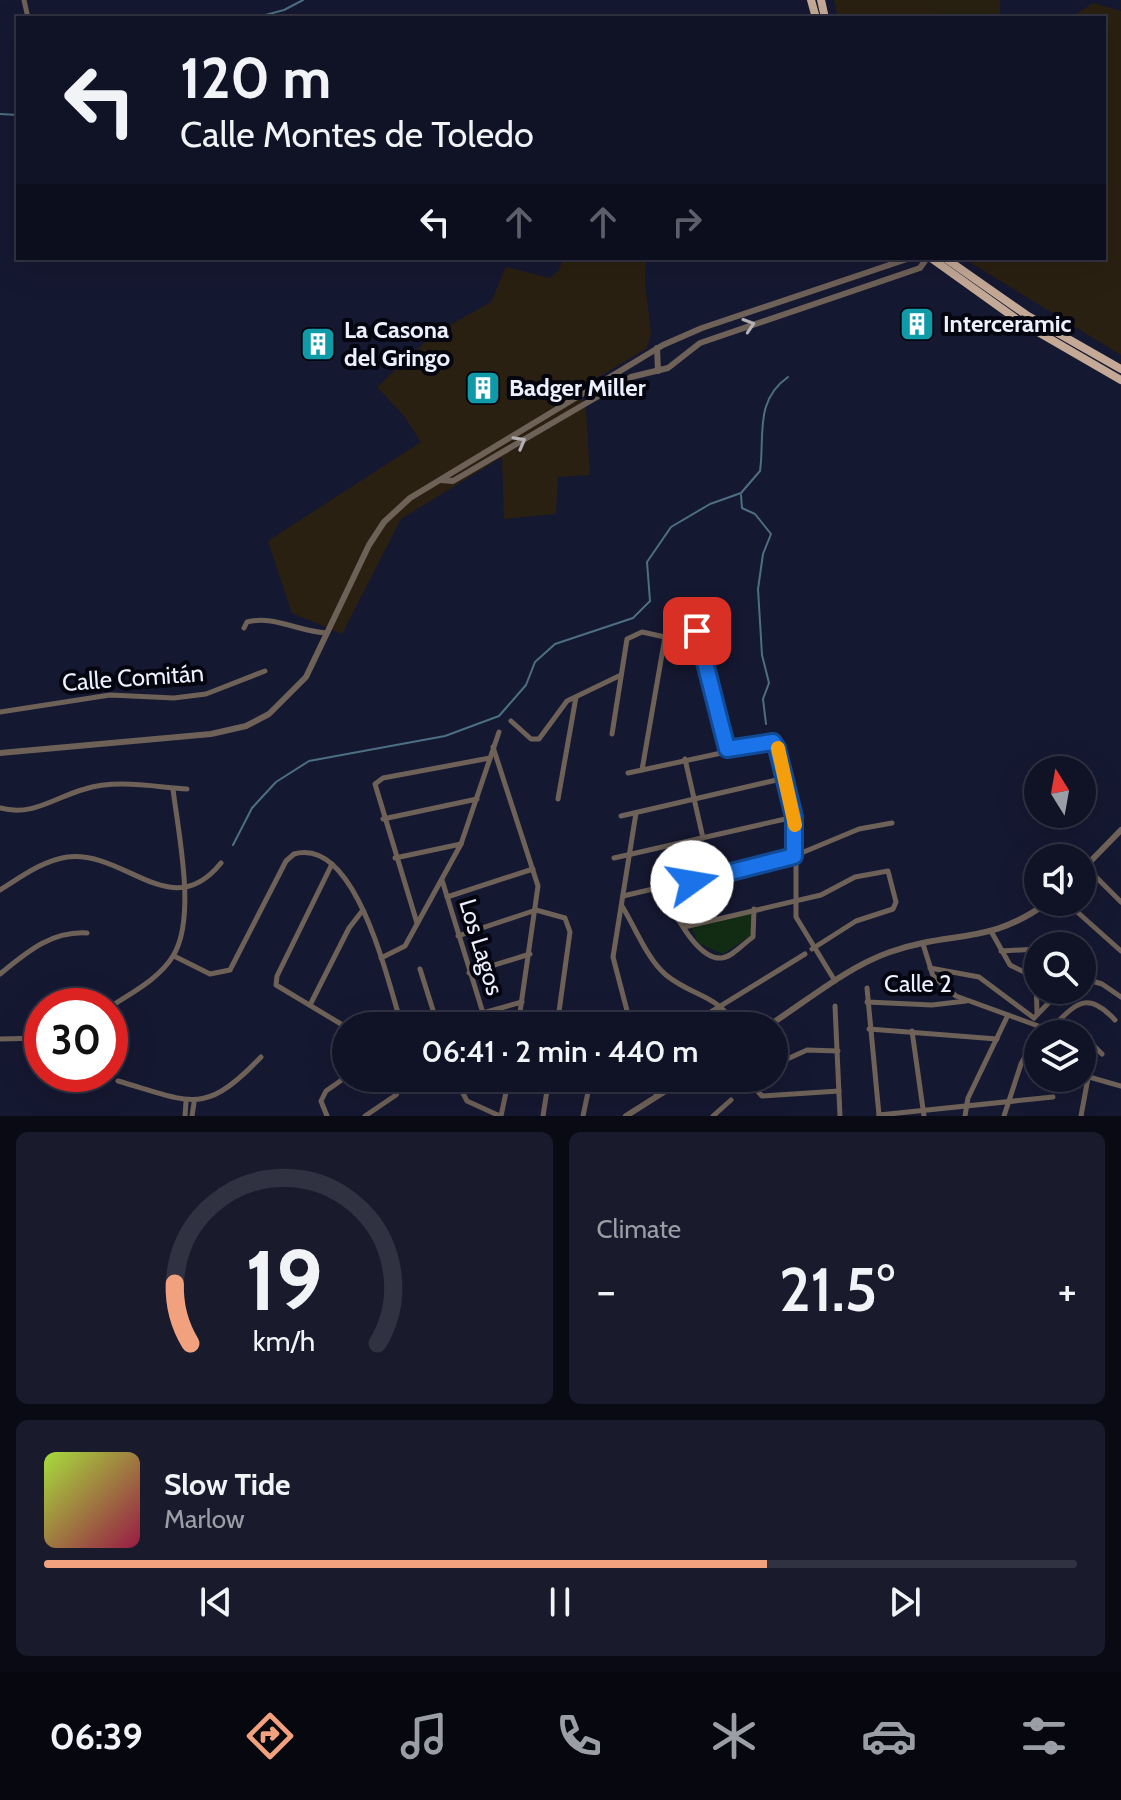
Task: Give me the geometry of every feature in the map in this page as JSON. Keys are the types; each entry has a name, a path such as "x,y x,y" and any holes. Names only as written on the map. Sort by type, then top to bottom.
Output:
{"main road":[{"path":"932,260 1019,321 1121,380"},
{"path":"944,260 1028,316 1121,369"}],"street":[{"path":"0,753 211,734 246,726 280,707 297,689 328,633 356,568 384,522 410,498 657,348 702,328 905,260"},
{"path":"441,480 453,481 631,377 675,364 700,343 920,268 927,260"},
{"path":"837,285 833,290 840,295"},
{"path":"808,294 813,297 812,304"},
{"path":"657,348 658,371"},
{"path":"543,417 549,426"},
{"path":"244,628 247,622 267,619 310,632 328,633"},
{"path":"612,734 630,636 642,632 665,637 697,631 727,749"},
{"path":"642,770 665,637"},
{"name":"Calle Comitán","path":"0,712 110,695 174,698 206,694 265,671"},
{"path":"511,721 531,739 539,739 554,715 577,696 621,675"},
{"path":"558,799 577,696"},
{"path":"380,958 402,950 461,844 499,732"},
{"path":"628,773 727,749 773,742 794,817 794,901 799,925 835,982"},
{"path":"493,747 538,886 520,1012"},
{"path":"417,923 383,819 375,790 377,781 490,758"},
{"path":"685,759 703,838"},
{"path":"621,816 785,778"},
{"path":"0,808 21,812 104,785 187,789"},
{"path":"128,995 149,981 174,956 184,918 173,789"},
{"path":"383,819 477,799"},
{"path":"627,1012 613,968 636,813"},
{"path":"614,858 794,817"},
{"path":"623,896 794,856 859,829 892,823"},
{"path":"1096,856 1121,830"},
{"path":"395,858 461,844"},
{"path":"174,956 210,974 225,973 234,965 286,861 303,851 332,864 351,886 364,910 397,1012"},
{"path":"0,890 35,868 69,857 108,863 153,883 183,888 209,878 221,863"},
{"path":"332,864 276,985 286,994 311,1003 332,1017"},
{"path":"447,897 533,869"},
{"path":"684,927 821,895 855,877 888,871 896,902 893,909 856,921 812,949"},
{"path":"1096,878 1120,897"},
{"name":"Los Lagos","path":"442,879 483,1012"},
{"path":"661,889 697,946 717,958 724,958 753,937 754,909"},
{"path":"622,905 666,975 724,1006 728,1012"},
{"path":"311,1003 349,928 364,910"},
{"path":"458,936 536,910 568,921 570,932 559,1012"},
{"path":"788,1013 889,952 992,933 1027,916"},
{"path":"1082,916 1121,951"},
{"path":"0,974 43,942 57,936 87,933"},
{"path":"992,933 1001,951 1017,971 1024,974"},
{"path":"923,944 929,967 946,990 1008,1015 1034,1018"},
{"path":"1001,951 1024,950"},
{"path":"469,973 530,954"},
{"path":"713,1012 805,954"},
{"path":"929,967 979,977 1034,1018"},
{"path":"420,969 434,1012"},
{"path":"1096,982 1121,997"},
{"path":"867,988 880,1115 923,1113 1053,1097"},
{"name":"Calle 2","path":"867,1002 932,1005 968,1001"},
{"path":"487,1012 522,1002"},
{"path":"1063,1020 1077,1005 1089,1002 1099,1005 1115,1020"},
{"path":"1034,1018 1035,1004"},
{"path":"1034,1018 1048,1004"},
{"path":"835,1006 840,1116"},
{"path":"965,1116 965,1108 1008,1015"},
{"path":"869,1029 997,1039"},
{"path":"912,1031 923,1113"},
{"path":"0,1039 24,1038"},
{"path":"1096,1047 1102,1054"},
{"path":"788,1059 807,1050 838,1051"},
{"path":"128,1084 194,1103 222,1096 261,1057"},
{"path":"1004,1116 1024,1058"},
{"path":"1096,1079 1121,1086"},
{"path":"327,1116 321,1101 332,1087"},
{"path":"758,1092 762,1096 839,1091"},
{"path":"365,1116 398,1092"},
{"path":"462,1092 467,1101 501,1116 505,1092"},
{"path":"543,1116 547,1092"},
{"path":"583,1116 588,1092"},
{"path":"655,1092 657,1096"},
{"path":"626,1116 663,1092"},
{"path":"1081,1116 1083,1092"},
{"path":"713,1116 731,1100"},
{"path":"185,1116 186,1102"},
{"path":"192,1116 194,1103"}],"shaded area":[{"path":"834,0 934,0 934,16 838,16"},
{"path":"934,0 1000,0 1000,16 934,16"},
{"path":"1093,3 1121,11 1121,355 966,260 1106,260 1106,16 1073,16"},
{"path":"563,260 646,260 645,283 651,333 647,348 579,389 586,411 590,475 558,477 556,514 504,519 502,457 401,519 342,634 292,613 268,541 421,442 404,416 377,387 434,334 491,302 506,267 550,278"}],"green space":[{"path":"751,911 752,935 723,954 698,943 691,927"}],"waterway":[{"path":"262,16 284,10 303,0"},
{"path":"0,114 16,115"},
{"path":"233,845 252,808 276,782 309,761 445,736 499,716 526,685 535,662 555,644 633,618 650,601 647,562 671,527 710,504 741,493 760,471 766,408 777,386 788,377"},
{"path":"741,495 742,508 755,514 771,534 763,554 758,589 762,655 769,683 763,699 766,724"}],"slow traffic":[{"path":"778,748 795,825"}],"place":[{"name":"Interceramic","path":"917,324"},
{"name":"La Casona del Gringo","path":"318,344"},
{"name":"Badger Miller","path":"483,388"}],"route":[{"path":"692,882 794,856 796,829 773,742 767,740 727,749 697,631"}]}
